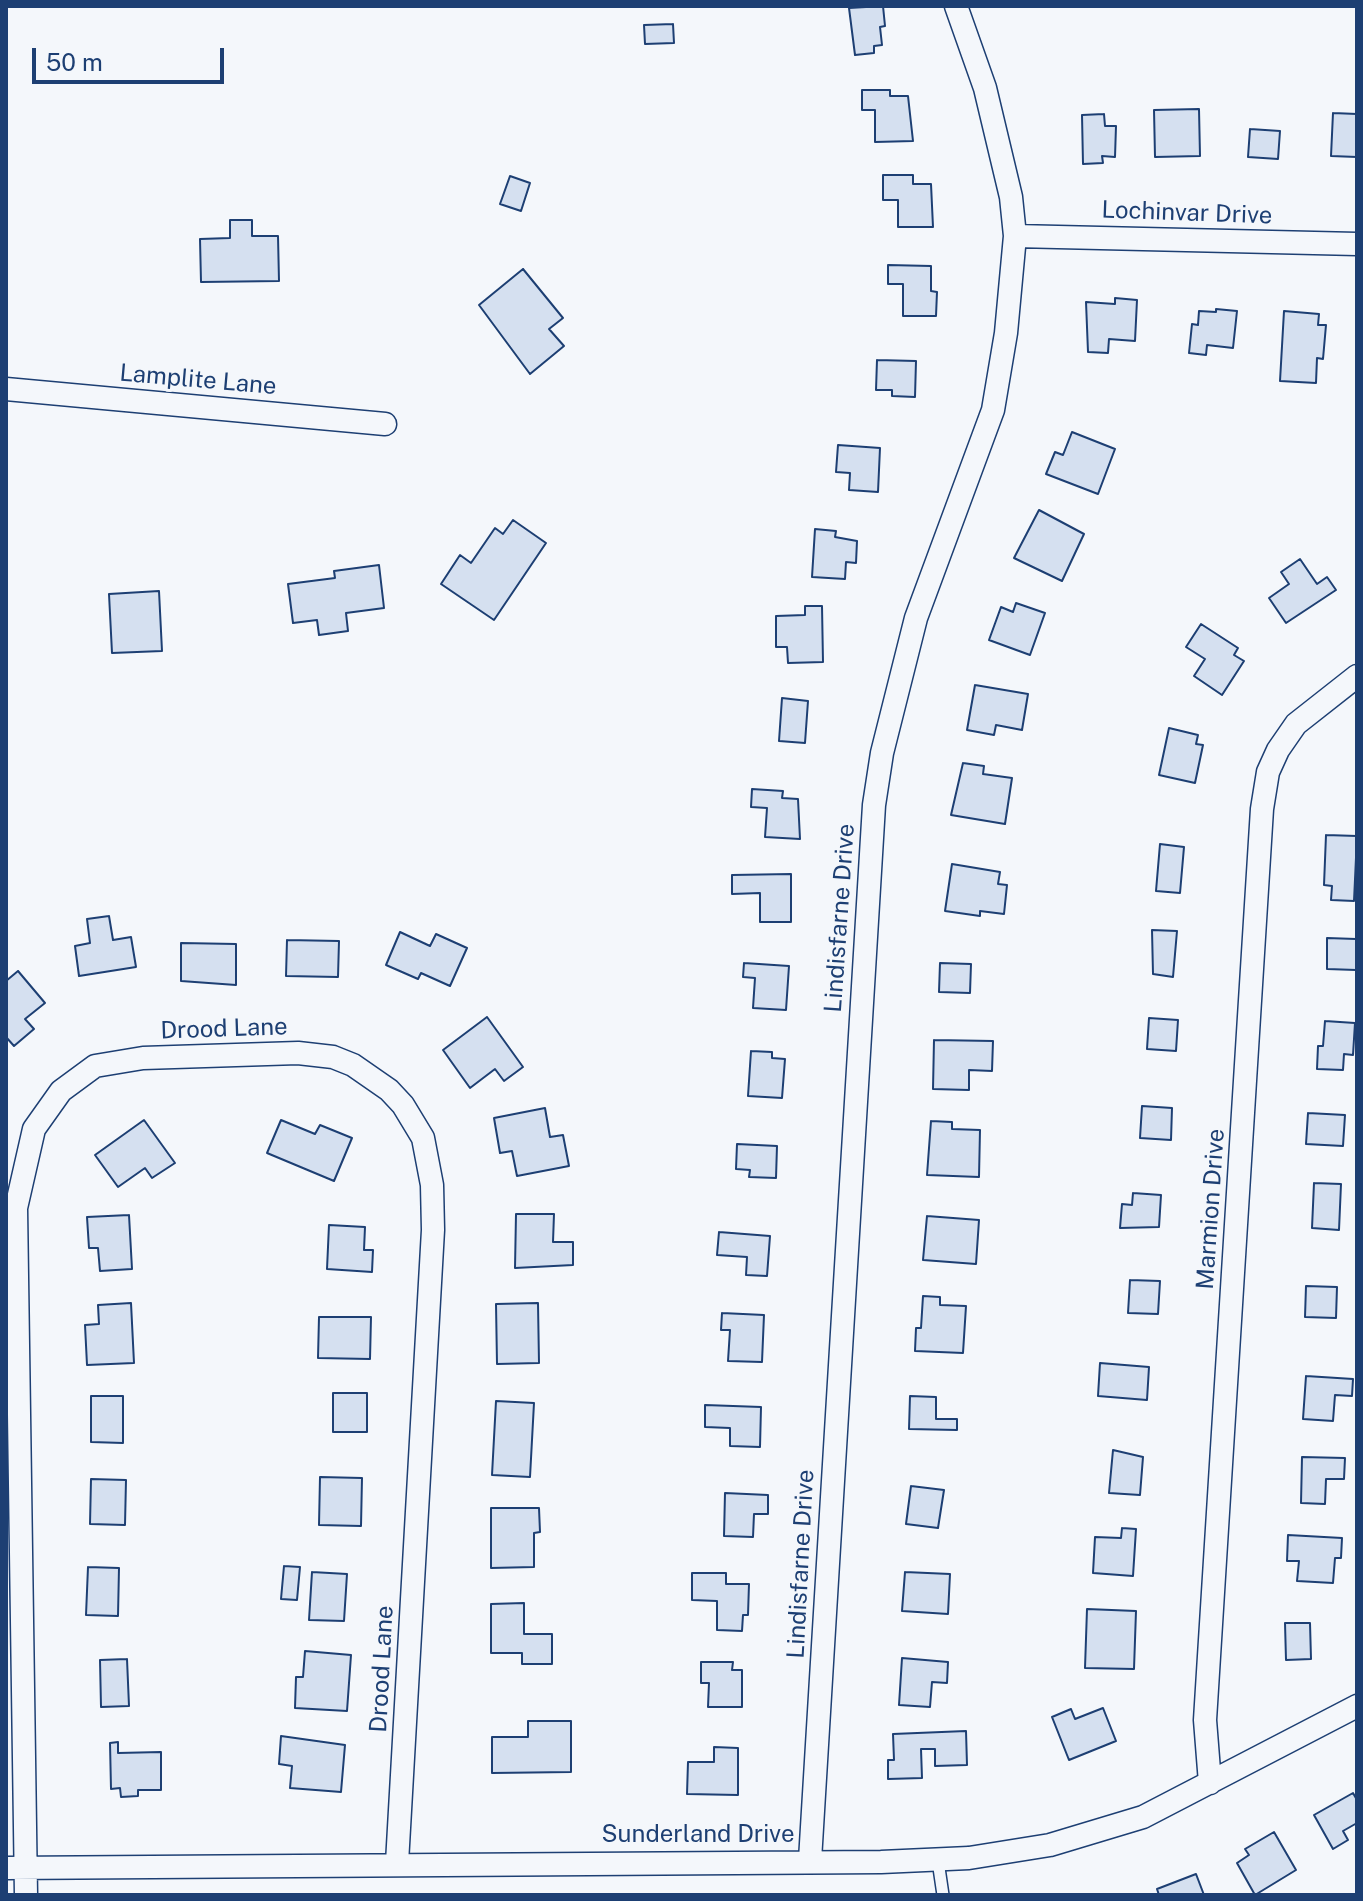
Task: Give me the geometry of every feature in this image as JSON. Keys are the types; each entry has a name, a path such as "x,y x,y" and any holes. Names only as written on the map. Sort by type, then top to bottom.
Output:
{"street":[{"name":"Lindisfarne Drive","path":"810,1860 874,805 882,753 916,618 993,410 1006,333 1015,236 1011,197 989,104 956,6"},
{"name":"Lochinvar Drive","path":"1015,236 1357,244"},
{"name":"Lamplite Lane","path":"6,389 385,424"},
{"name":"Marmion Drive","path":"1210,1783 1205,1720 1262,809 1268,772 1284,741 1316,706 1357,676"},
{"name":"Drood Lane","path":"26,1895 16,1868 12,1429 16,1208 34,1129 61,1091 95,1066 119,1061 314,1053 353,1065 403,1105 423,1138 429,1158 433,1230 397,1863"},
{"name":"Sunderland Drive","path":"16,1868 938,1861 1011,1853 1104,1831 1143,1817 1357,1706"}],"lane":[{"path":"938,1861 943,1895"}],"building":[{"path":"883,6 885,26 880,27 882,45 874,46 874,53 855,55 849,8"},
{"path":"673,24 674,43 645,44 644,25"},
{"path":"862,90 890,90 890,96 908,96 913,141 875,142 875,110 862,110"},
{"path":"1199,109 1200,156 1155,157 1154,110"},
{"path":"1333,113 1357,114 1357,157 1331,156"},
{"path":"1104,114 1105,126 1116,126 1115,157 1102,156 1103,163 1083,164 1082,115"},
{"path":"1250,129 1280,131 1278,159 1248,157"},
{"path":"883,175 913,175 913,184 931,184 933,227 898,227 898,200 883,200"},
{"path":"510,176 530,183 521,211 500,204"},
{"path":"230,220 252,220 252,236 278,236 279,281 201,282 200,239 230,238"},
{"path":"888,265 931,266 931,291 937,292 936,316 903,316 903,284 888,284"},
{"path":"523,269 563,318 549,329 564,346 530,374 479,305"},
{"path":"1115,298 1137,300 1135,341 1109,339 1108,353 1088,352 1086,302 1115,304"},
{"path":"1216,309 1237,311 1233,348 1207,345 1206,355 1189,353 1192,324 1198,325 1199,311 1216,312"},
{"path":"1284,311 1319,314 1318,325 1326,325 1323,359 1317,358 1316,383 1280,381"},
{"path":"877,360 916,361 915,397 892,396 892,390 876,390"},
{"path":"1072,432 1115,449 1098,494 1046,474 1055,452 1063,455"},
{"path":"838,445 880,448 878,492 849,490 850,473 836,472"},
{"path":"1039,510 1084,534 1062,581 1014,558"},
{"path":"513,520 546,543 494,620 441,584 460,555 471,563 495,528 503,534"},
{"path":"815,529 836,531 835,537 857,541 856,563 846,562 845,579 812,577"},
{"path":"1300,559 1317,584 1327,577 1336,590 1286,623 1269,598 1289,584 1281,572"},
{"path":"379,565 384,608 346,613 348,631 319,635 317,620 293,623 288,584 335,578 334,571"},
{"path":"159,591 162,651 112,653 109,594"},
{"path":"1016,603 1045,613 1030,655 989,640 1001,607 1013,612"},
{"path":"805,606 822,606 823,662 788,663 787,647 776,647 776,616 805,615"},
{"path":"1201,624 1238,648 1234,655 1244,661 1222,695 1194,676 1205,659 1186,647"},
{"path":"975,685 1028,694 1022,730 996,725 994,735 967,730"},
{"path":"782,698 808,701 805,743 779,741"},
{"path":"1169,728 1198,735 1196,744 1203,745 1195,783 1159,775"},
{"path":"963,763 984,766 983,774 1012,778 1005,824 951,815"},
{"path":"752,789 783,791 782,798 798,799 800,839 765,837 767,808 751,807"},
{"path":"1326,835 1357,836 1354,901 1331,900 1332,886 1324,885"},
{"path":"1160,844 1184,847 1180,893 1156,891"},
{"path":"952,864 1000,872 998,884 1007,885 1004,914 980,911 980,916 945,911"},
{"path":"791,874 791,922 760,922 760,893 732,894 732,875"},
{"path":"109,916 113,940 131,937 136,967 79,976 75,946 90,943 87,919"},
{"path":"1152,930 1177,931 1173,977 1153,974"},
{"path":"400,932 430,946 436,934 467,948 450,986 421,973 418,979 386,965"},
{"path":"1327,938 1356,939 1356,970 1327,969"},
{"path":"287,940 339,941 338,977 286,976"},
{"path":"181,943 236,944 236,985 181,981"},
{"path":"744,963 789,966 786,1010 753,1008 755,978 743,977"},
{"path":"940,963 971,964 970,993 939,992"},
{"path":"18,971 45,1003 25,1019 34,1029 14,1046 6,1037 6,981"},
{"path":"487,1017 523,1067 504,1081 495,1069 470,1088 443,1050"},
{"path":"1149,1018 1178,1020 1176,1051 1147,1049"},
{"path":"1325,1021 1355,1023 1353,1055 1344,1054 1343,1070 1317,1069 1318,1046 1323,1046"},
{"path":"934,1040 993,1041 992,1071 969,1070 969,1090 933,1089"},
{"path":"751,1051 772,1052 772,1058 785,1059 782,1098 748,1096"},
{"path":"1142,1106 1172,1108 1171,1140 1140,1138"},
{"path":"545,1108 550,1137 563,1135 569,1166 517,1176 512,1151 500,1153 494,1118"},
{"path":"1308,1113 1345,1115 1343,1146 1306,1144"},
{"path":"144,1120 175,1163 152,1178 145,1168 118,1187 95,1155"},
{"path":"281,1120 315,1134 320,1125 352,1138 334,1181 267,1153"},
{"path":"931,1121 952,1122 952,1129 980,1130 979,1177 927,1175"},
{"path":"737,1144 777,1146 776,1178 749,1177 750,1170 736,1169"},
{"path":"1314,1183 1341,1184 1339,1230 1312,1228"},
{"path":"1133,1193 1161,1195 1159,1227 1120,1228 1122,1204 1132,1205"},
{"path":"516,1214 554,1214 553,1242 573,1242 573,1265 515,1268"},
{"path":"129,1215 132,1269 100,1271 98,1248 89,1248 87,1217"},
{"path":"927,1216 979,1220 976,1264 923,1260"},
{"path":"329,1225 365,1227 364,1250 373,1250 372,1272 327,1269"},
{"path":"719,1232 770,1236 767,1276 746,1275 747,1257 717,1255"},
{"path":"1130,1280 1160,1281 1158,1314 1128,1313"},
{"path":"1306,1286 1337,1287 1336,1318 1305,1317"},
{"path":"923,1296 940,1297 940,1305 966,1306 963,1353 915,1351 916,1328 921,1328"},
{"path":"131,1303 134,1363 87,1365 85,1325 99,1324 98,1305"},
{"path":"538,1303 539,1363 497,1364 496,1304"},
{"path":"722,1313 764,1315 762,1362 728,1361 730,1330 721,1330"},
{"path":"319,1317 371,1317 370,1359 318,1358"},
{"path":"1100,1363 1149,1367 1147,1400 1098,1396"},
{"path":"1306,1376 1353,1379 1352,1396 1335,1395 1333,1421 1303,1419"},
{"path":"333,1393 367,1393 367,1432 333,1432"},
{"path":"91,1396 123,1396 123,1443 91,1442"},
{"path":"910,1396 936,1397 936,1419 957,1419 957,1430 909,1429"},
{"path":"496,1401 534,1403 530,1477 492,1475"},
{"path":"705,1405 761,1407 760,1447 730,1446 730,1428 705,1427"},
{"path":"1113,1450 1143,1457 1140,1495 1109,1493"},
{"path":"1302,1457 1345,1458 1344,1479 1326,1479 1325,1504 1301,1503"},
{"path":"320,1477 362,1478 361,1526 319,1525"},
{"path":"91,1479 126,1480 125,1525 90,1524"},
{"path":"911,1486 944,1490 938,1528 906,1524"},
{"path":"725,1493 768,1495 768,1514 754,1514 753,1537 724,1536"},
{"path":"491,1508 539,1508 540,1532 534,1533 534,1567 491,1568"},
{"path":"1122,1528 1136,1529 1133,1576 1093,1573 1095,1537 1121,1538"},
{"path":"1288,1535 1342,1538 1341,1558 1335,1558 1333,1583 1297,1581 1299,1561 1287,1561"},
{"path":"284,1566 300,1567 297,1600 281,1599"},
{"path":"88,1567 119,1568 118,1616 86,1615"},
{"path":"312,1572 347,1574 344,1621 309,1620"},
{"path":"905,1572 950,1574 948,1614 902,1611"},
{"path":"692,1573 726,1573 726,1584 749,1584 748,1615 743,1615 742,1631 717,1630 717,1601 692,1600"},
{"path":"524,1603 524,1634 552,1634 552,1664 522,1664 522,1653 491,1653 491,1604"},
{"path":"1087,1609 1136,1611 1134,1669 1085,1668"},
{"path":"1285,1623 1310,1623 1311,1659 1286,1660"},
{"path":"305,1651 351,1655 347,1711 295,1708 296,1677 303,1677"},
{"path":"902,1658 948,1662 947,1683 932,1682 930,1707 899,1705"},
{"path":"127,1659 129,1706 101,1707 100,1660"},
{"path":"701,1662 733,1662 732,1670 742,1670 742,1707 708,1707 709,1683 701,1683"},
{"path":"1103,1708 1116,1741 1069,1760 1052,1717 1071,1709 1075,1719"},
{"path":"528,1721 571,1721 571,1772 492,1773 492,1737 528,1737"},
{"path":"966,1731 967,1765 935,1766 935,1749 921,1749 922,1778 888,1779 888,1760 894,1760 893,1734"},
{"path":"281,1736 345,1745 341,1792 290,1788 292,1766 279,1764"},
{"path":"118,1742 118,1753 161,1752 161,1790 138,1790 138,1796 121,1797 120,1788 111,1789 110,1743"},
{"path":"714,1747 738,1748 738,1795 687,1794 688,1762 714,1762"},
{"path":"1353,1793 1357,1800 1357,1823 1343,1831 1348,1840 1333,1849 1314,1815"},
{"path":"1274,1832 1296,1870 1255,1895 1237,1863 1249,1855 1245,1849"},
{"path":"1196,1874 1204,1895 1159,1895 1157,1889"}]}
